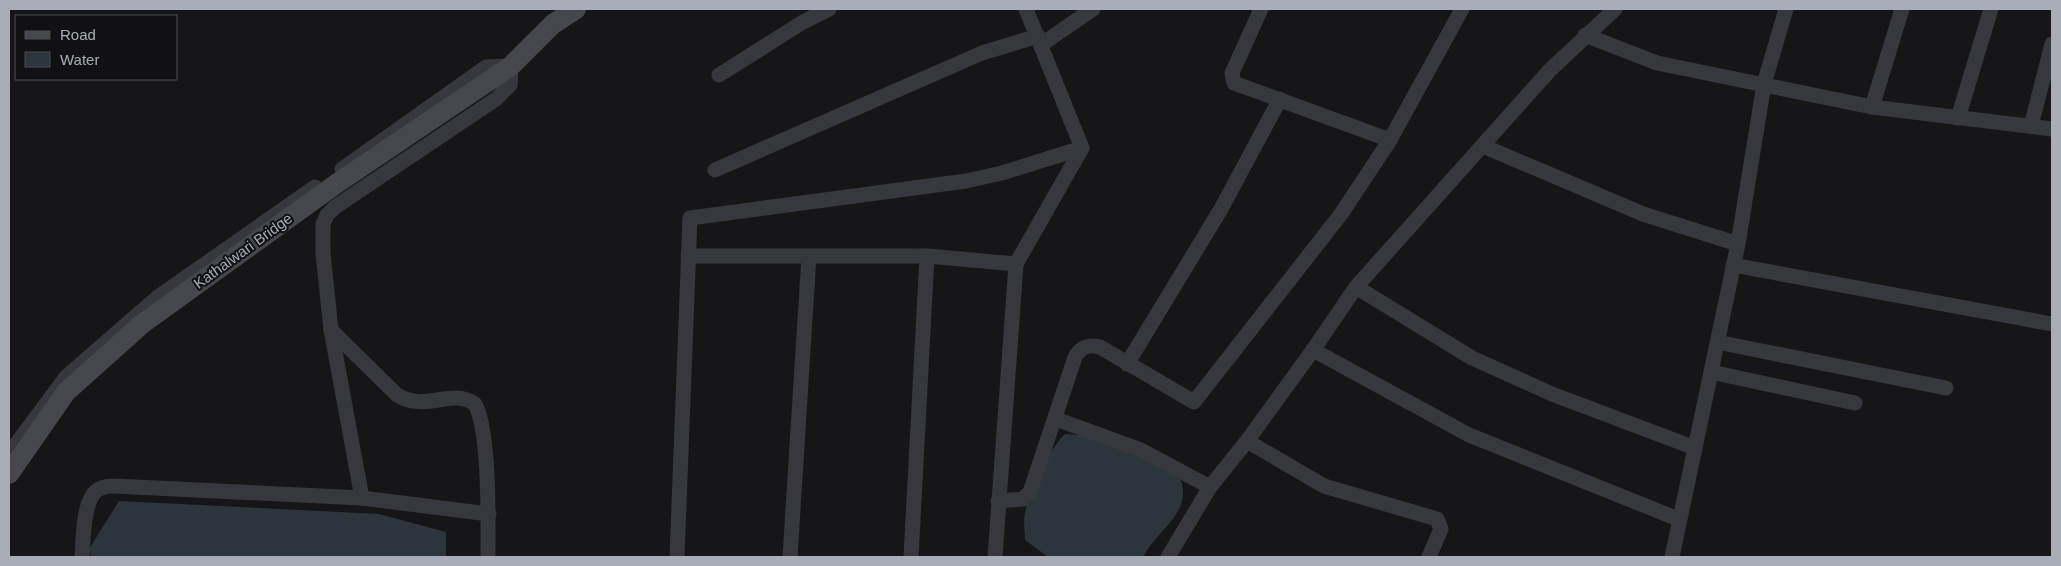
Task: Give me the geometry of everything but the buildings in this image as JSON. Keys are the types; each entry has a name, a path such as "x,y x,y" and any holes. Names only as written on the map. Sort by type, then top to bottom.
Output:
{"main road":[{"name":"Kathalwari Bridge","path":"9,474 66,392 142,324 336,184 512,66 553,24 576,9"}],"street":[{"path":"719,75 802,22 829,9"},
{"path":"1026,9 1082,148"},
{"path":"715,170 982,53 1040,40 1093,9"},
{"path":"1261,9 1232,72 1232,80 1238,85 1390,140"},
{"path":"998,501 1023,499 1030,492 1075,357 1080,350 1092,345 1100,347 1194,402 1341,214 1390,140 1462,9"},
{"path":"1168,557 1210,487 1247,441 1314,350 1356,287 1550,70 1585,35 1615,9"},
{"path":"1672,557 1678,519 1696,448 1738,244 1764,84 1786,9"},
{"path":"1872,107 1902,9"},
{"path":"1958,118 1991,9"},
{"path":"1585,35 1657,63 1872,107 2052,129"},
{"path":"2031,126 2052,44"},
{"path":"9,454 66,378 158,297 486,68 512,66 510,85 496,99 335,207 326,215 322,234 331,330 362,498"},
{"path":"1127,364 1221,209 1280,99"},
{"path":"1483,146 1643,214 1738,244"},
{"path":"677,557 690,218 966,181 1002,173 1082,148"},
{"path":"995,557 1016,264 1082,148"},
{"path":"688,256 927,256 1016,264"},
{"path":"790,557 809,256"},
{"path":"911,557 927,256"},
{"path":"1733,265 2052,324"},
{"path":"1356,287 1472,358 1552,394 1696,448"},
{"path":"331,330 397,395 408,401 420,403 460,398 475,404 482,427 489,514 488,557"},
{"path":"1717,342 1946,388"},
{"path":"1314,350 1469,435 1678,519"},
{"path":"1711,372 1855,403"},
{"path":"1056,418 1141,450 1210,487"},
{"path":"1247,441 1324,486 1437,519 1440,529 1429,557"},
{"path":"82,557 88,507 94,493 105,487 362,498 489,514"}],"water":[{"path":"1065,434 1095,438 1124,448 1179,475 1183,488 1179,510 1143,557 1048,557 1025,540 1024,516 1031,492 1040,470 1052,450"},
{"path":"119,501 379,514 446,532 446,557 91,557 89,549"}]}
